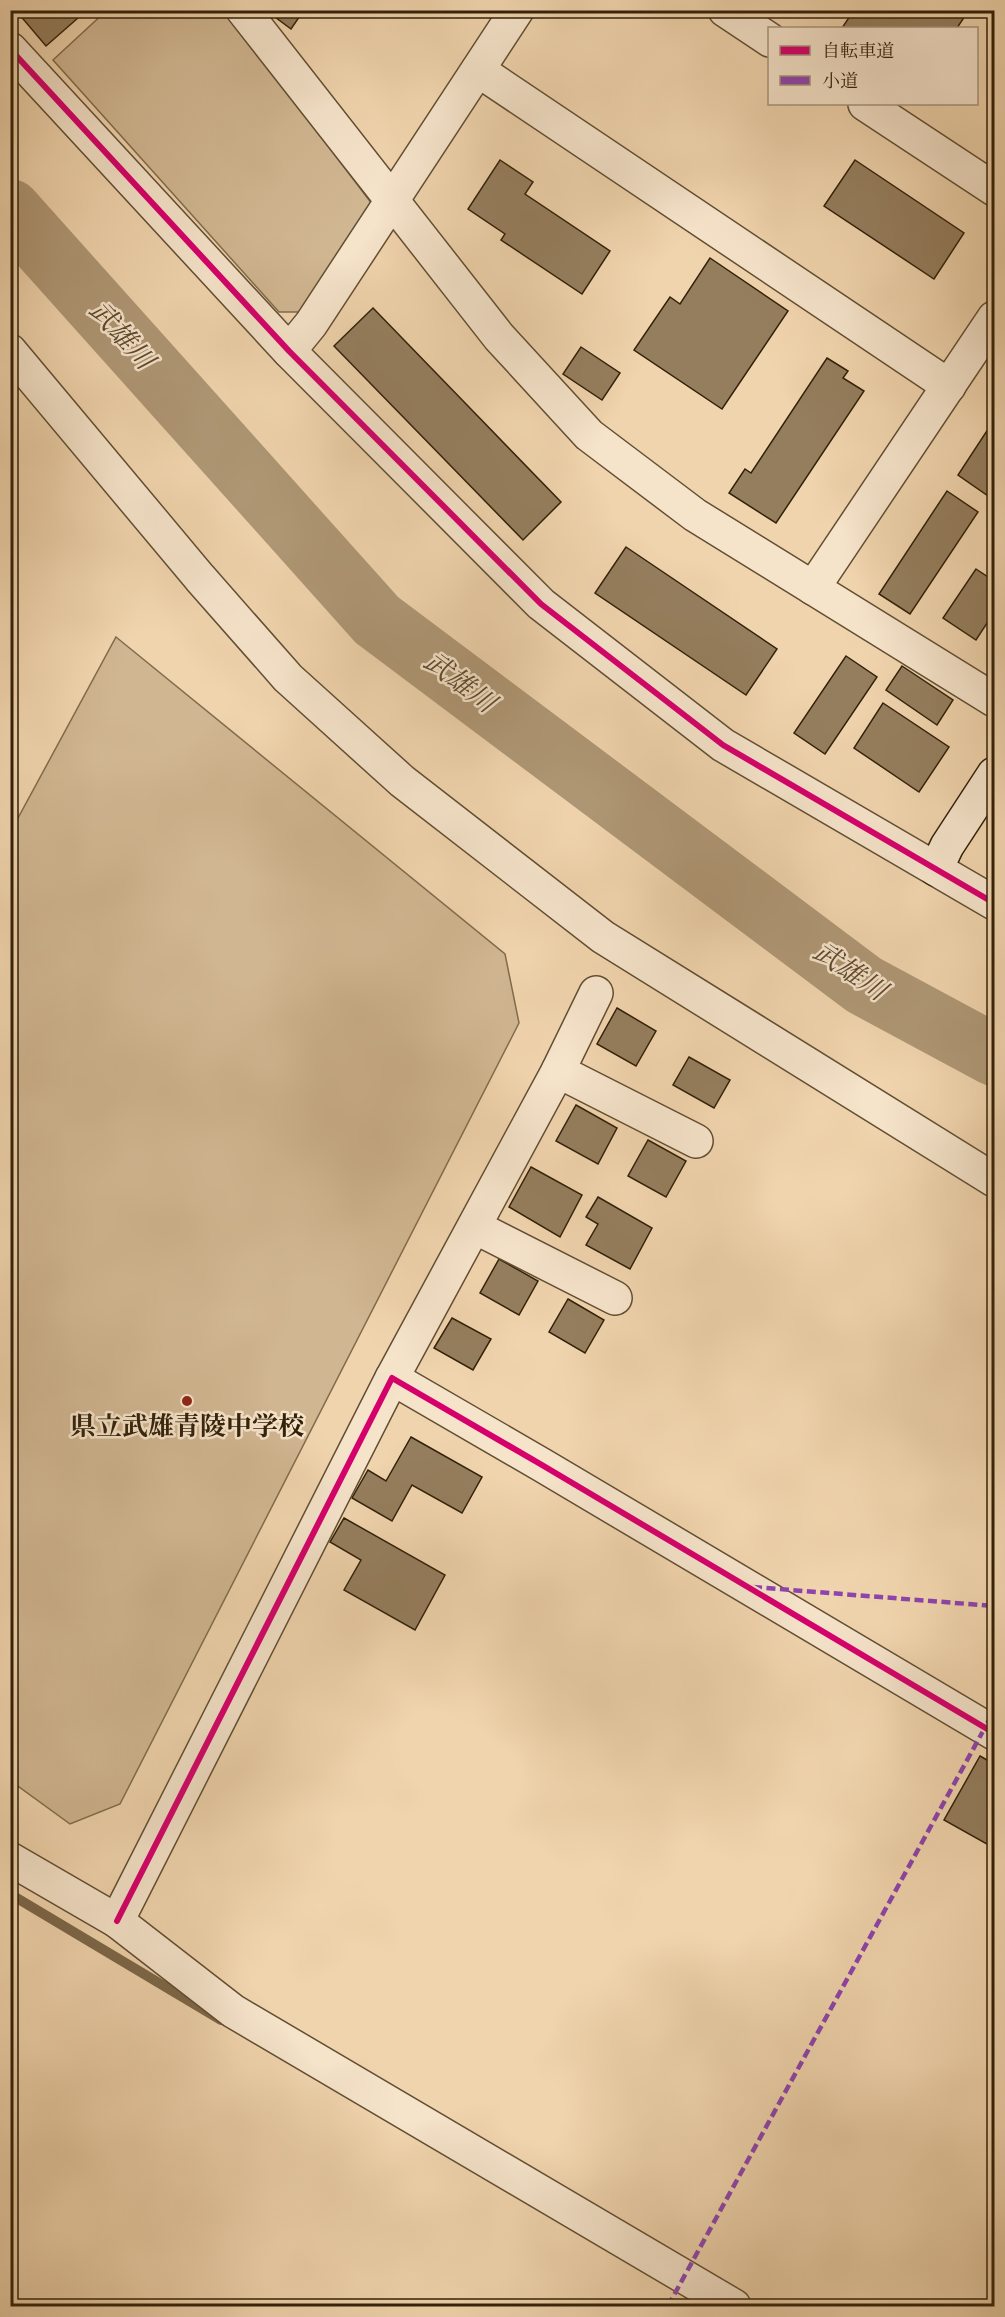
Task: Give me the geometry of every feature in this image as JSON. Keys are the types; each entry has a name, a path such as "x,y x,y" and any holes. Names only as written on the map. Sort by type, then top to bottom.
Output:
{"street":[{"path":"243,10 499,337 589,435 695,515 994,700"},
{"path":"289,351 311,324 517,10"},
{"path":"724,10 768,39"},
{"path":"10,49 289,351 541,604 723,745 994,903"},
{"path":"478,70 949,386"},
{"path":"867,105 994,189"},
{"path":"813,588 994,318"},
{"path":"10,351 200,578 288,678 402,781 603,937 994,1180"},
{"path":"936,869 946,846 994,774"},
{"path":"117,1922 392,1378 558,1071 596,993"},
{"path":"558,1071 696,1141"},
{"path":"475,1227 615,1298"},
{"path":"392,1378 994,1733"},
{"path":"10,1859 117,1922 233,2011 734,2307"}],"shaded area":[{"path":"106,11 226,11 372,204 301,312 279,312 53,60"},
{"name":"県立武雄青陵中学校","path":"116,637 505,954 519,1023 120,1804 70,1824 11,1781 11,831"}],"building":[{"path":"20,10 87,10 46,46 18,13"},
{"path":"279,10 304,10 291,29 275,17"},
{"path":"854,10 969,10 958,27 843,27"},
{"path":"500,160 533,182 525,194 610,251 582,294 501,240 505,234 468,209"},
{"path":"855,160 964,233 934,279 824,206"},
{"path":"710,258 788,311 722,409 634,350 670,297 680,304"},
{"path":"373,308 561,502 523,540 334,346"},
{"path":"581,347 620,373 602,400 563,374"},
{"path":"827,358 848,371 843,378 864,391 776,523 729,493 745,469 751,473"},
{"path":"994,420 994,500 958,475"},
{"path":"947,491 978,512 910,614 879,594"},
{"path":"626,547 777,649 746,695 595,593"},
{"path":"976,569 994,581 994,628 987,623 976,640 943,618"},
{"path":"846,656 877,677 825,754 794,733"},
{"path":"902,666 953,700 937,725 886,690"},
{"path":"883,703 949,747 919,792 854,748"},
{"path":"617,1008 656,1031 636,1066 597,1044"},
{"path":"689,1057 730,1080 714,1108 673,1085"},
{"path":"576,1105 617,1128 598,1164 556,1141"},
{"path":"648,1140 686,1161 666,1197 628,1176"},
{"path":"531,1167 582,1195 560,1237 509,1207"},
{"path":"598,1197 652,1228 630,1269 586,1245 598,1224 586,1217"},
{"path":"499,1259 538,1281 519,1315 480,1293"},
{"path":"568,1299 604,1320 585,1353 549,1332"},
{"path":"452,1318 491,1339 473,1370 434,1348"},
{"path":"411,1437 482,1477 462,1513 412,1485 392,1521 352,1498 368,1470 386,1481"},
{"path":"344,1518 445,1575 415,1630 344,1590 361,1560 330,1542"},
{"path":"980,1756 994,1764 994,1848 944,1820"}],"waterway":[{"name":"武雄川","path":"10,210 377,620 864,985 994,1055"},
{"path":"10,1894 221,2020"}],"marked path":[{"path":"753,1587 994,1606"},
{"path":"668,2306 994,1711"}],"cycle path":[{"path":"10,49 289,351 541,604 723,745 994,903"},
{"path":"117,1921 392,1378 994,1733"}],"place":[{"name":"県立武雄青陵中学校","path":"187,1401"}]}
